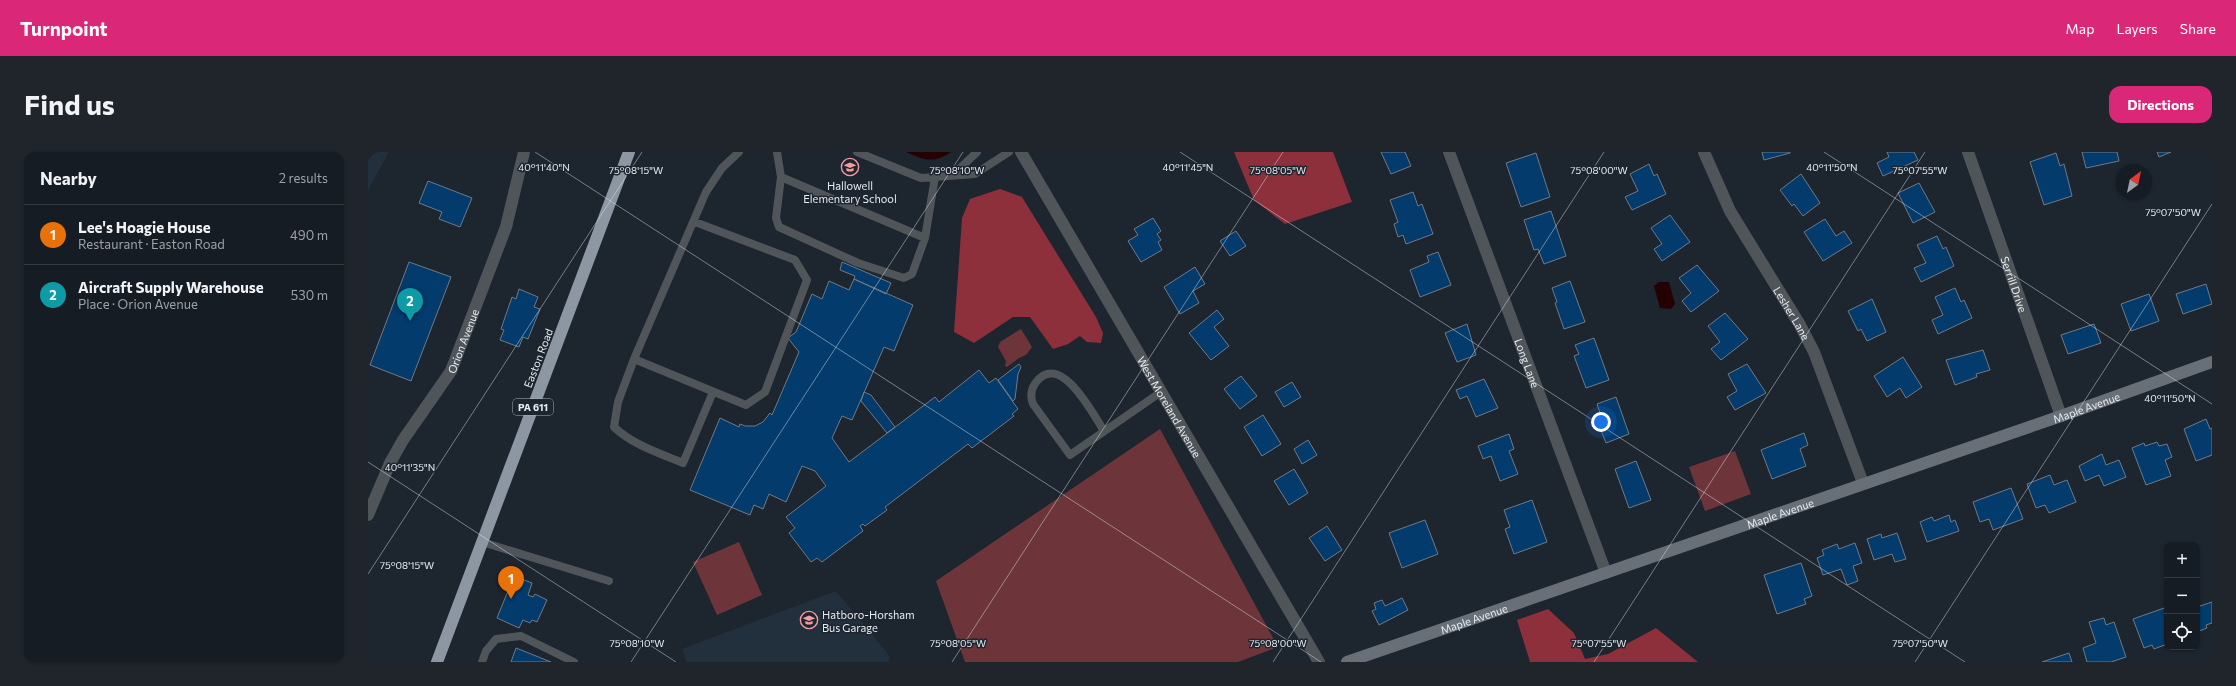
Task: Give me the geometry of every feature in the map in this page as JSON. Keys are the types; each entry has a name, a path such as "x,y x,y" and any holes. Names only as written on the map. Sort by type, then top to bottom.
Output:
{"highway":[{"name":"Easton Road","path":"437,662 628,152"}],"street":[{"name":"Orion Avenue","path":"368,515 390,463 403,440 451,371 506,227 524,152"},
{"name":"West Moreland Avenue","path":"1021,152 1319,662"},
{"name":"Long Lane","path":"1449,152 1606,573"},
{"name":"Lesher Lane","path":"1704,152 1730,211 1800,325 1814,352 1863,483"},
{"name":"Serrill Drive","path":"1968,152 2061,416"},
{"name":"Maple Avenue","path":"1347,662 2061,416 2212,362"}],"lane":[{"path":"713,392 683,463 625,438 614,427 618,402 634,359 695,222 706,192 722,168 739,152"},
{"path":"777,152 782,177 776,218 779,227 858,263 904,278 912,274 925,238 935,177"},
{"path":"857,152 921,178 975,174 1009,152"},
{"path":"953,175 977,152"},
{"path":"782,177 925,238"},
{"path":"634,359 746,405 765,392 807,280 795,260 695,222"},
{"path":"1104,431 1069,381 1057,374 1044,375 1039,378 1032,389 1030,396 1033,404 1070,455 1161,392"},
{"path":"482,542 609,581"},
{"path":"482,662 486,651 496,639 521,636 574,662"}],"shaded area":[{"path":"368,152 389,152 368,190"},
{"path":"906,152 951,152 945,156 928,160"},
{"path":"1234,152 1333,152 1352,202 1285,224 1254,200"},
{"path":"1000,189 1022,197 1096,317 1103,333 1101,343 1087,342 1080,336 1068,344 1053,349 1030,317 1013,317 974,343 954,332 962,218 970,199"},
{"path":"1659,282 1669,282 1675,304 1671,309 1660,308 1654,286"},
{"path":"1021,329 1032,347 1026,355 1019,358 1007,367 1005,366 1006,361 998,347 1000,342"},
{"path":"1160,429 1278,647 1238,662 965,662 936,581"},
{"path":"1735,451 1751,494 1705,511 1689,467"},
{"path":"739,542 762,595 717,615 693,562"},
{"name":"Hatboro-Horsham Bus Garage","path":"836,591 889,655 889,662 686,662 682,649"},
{"path":"1548,609 1574,633 1585,659 1608,654 1656,628 1698,662 1530,662 1517,620"}],"building":[{"path":"1381,152 1405,152 1411,166 1391,174"},
{"path":"1762,152 1790,152 1790,153 1764,160"},
{"path":"1887,152 1914,152 1918,160 1883,176 1877,163 1889,157"},
{"path":"2082,152 2117,152 2119,161 2086,168"},
{"path":"2157,152 2171,152 2159,157"},
{"path":"1536,153 1550,197 1521,207 1506,163"},
{"path":"2056,153 2060,166 2064,164 2072,196 2044,205 2030,162"},
{"path":"1649,164 1654,176 1657,174 1666,194 1632,210 1625,197 1638,191 1630,174"},
{"path":"1801,174 1820,203 1803,216 1794,204 1792,206 1780,190"},
{"path":"428,181 472,198 460,227 439,219 442,212 419,203"},
{"path":"1919,183 1935,212 1913,223 1898,193"},
{"path":"1413,192 1418,206 1422,204 1433,234 1406,244 1403,235 1398,237 1394,224 1398,222 1390,200"},
{"path":"1551,211 1566,256 1544,264 1538,249 1534,250 1524,220"},
{"path":"1670,215 1690,242 1662,261 1654,249 1662,244 1651,228"},
{"path":"1153,218 1161,231 1157,234 1161,240 1158,242 1162,250 1141,262 1128,241 1138,235 1134,229"},
{"path":"1825,219 1836,236 1844,231 1852,243 1823,261 1804,232"},
{"path":"1236,231 1246,246 1230,256 1220,241"},
{"path":"1937,236 1943,249 1946,247 1954,266 1921,282 1914,268 1926,263 1917,245"},
{"path":"1438,252 1451,285 1420,297 1410,270 1429,262 1427,256"},
{"path":"409,262 451,277 411,381 370,365"},
{"path":"842,262 891,283 886,294 854,279 855,276 840,270"},
{"path":"1697,265 1719,291 1691,312 1682,301 1691,293 1679,278"},
{"path":"1195,267 1205,284 1193,291 1199,303 1180,314 1164,287"},
{"path":"854,279 913,305 894,351 884,347 852,420 842,416 832,438 849,462 935,397 939,402 979,370 989,383 996,378 1018,409 1012,414 1014,416 972,448 968,444 885,507 887,510 865,526 863,524 860,526 863,531 822,562 817,558 811,562 789,533 795,528 786,517 826,486 815,471 802,466 786,502 769,494 763,509 754,505 750,515 690,490 720,418 739,427 740,424 745,426 755,426 763,422 770,413 772,415 799,352 788,338 796,332 812,294 822,299 829,281 849,290"},
{"path":"1570,281 1585,322 1564,329 1555,303 1557,302 1552,288"},
{"path":"2206,284 2212,304 2183,314 2176,294"},
{"path":"1955,288 1961,302 1964,300 1972,318 1938,334 1932,320 1943,315 1935,297"},
{"path":"519,289 538,297 534,307 540,309 528,339 523,337 519,347 500,340 504,330 501,329 512,297 516,299"},
{"path":"2149,294 2159,321 2131,331 2121,304"},
{"path":"1872,299 1886,332 1867,341 1861,329 1858,331 1848,311"},
{"path":"1217,310 1224,319 1214,327 1229,346 1211,360 1189,333"},
{"path":"1725,313 1748,339 1721,360 1711,349 1720,342 1708,326"},
{"path":"1467,324 1476,355 1457,362 1445,333"},
{"path":"2094,324 2101,343 2068,354 2061,335"},
{"path":"1594,338 1609,380 1586,388 1574,356 1579,354 1575,345"},
{"path":"1983,350 1990,370 1976,374 1977,377 1955,385 1946,360"},
{"path":"1903,357 1922,387 1906,398 1900,388 1887,397 1874,376"},
{"path":"1019,364 1021,367 1018,374 1015,399 1013,401 998,380"},
{"path":"1747,364 1766,393 1735,410 1727,397 1737,391 1728,374"},
{"path":"1241,376 1257,396 1240,409 1224,389"},
{"path":"1484,379 1498,408 1476,417 1467,396 1460,399 1456,390"},
{"path":"1292,382 1301,397 1284,407 1275,392"},
{"path":"864,392 871,395 895,427 887,433 861,401"},
{"path":"1616,397 1629,434 1606,443 1595,415 1600,413 1597,404"},
{"path":"1263,415 1281,444 1262,456 1244,427"},
{"path":"2206,419 2210,429 2212,428 2212,455 2196,461 2184,429"},
{"path":"1804,433 1808,445 1800,449 1806,466 1772,479 1761,450"},
{"path":"1509,434 1514,449 1509,451 1518,474 1500,481 1491,456 1483,459 1478,446"},
{"path":"1308,440 1317,455 1302,464 1294,449"},
{"path":"2157,442 2159,446 2167,444 2172,457 2165,460 2171,476 2146,485 2132,448 2144,443 2145,446"},
{"path":"2102,454 2106,465 2119,460 2126,477 2104,486 2099,475 2085,481 2079,466"},
{"path":"1636,461 1651,500 1629,508 1615,469"},
{"path":"1294,469 1308,493 1289,505 1274,481"},
{"path":"2050,475 2054,485 2067,480 2076,502 2049,513 2045,505 2036,508 2027,484"},
{"path":"2011,488 2023,519 1993,530 1989,519 1980,522 1973,502"},
{"path":"1532,500 1547,542 1514,554 1505,529 1510,527 1504,510"},
{"path":"1949,515 1951,522 1955,520 1959,531 1927,542 1920,522 1932,517 1934,521"},
{"path":"1425,520 1438,554 1402,568 1389,533"},
{"path":"1327,526 1342,550 1325,561 1309,538"},
{"path":"1897,533 1906,559 1895,562 1892,554 1874,560 1867,539 1881,534 1882,538"},
{"path":"1855,543 1862,563 1853,566 1858,581 1847,585 1841,569 1823,575 1817,558 1824,555 1822,550 1837,544 1839,549"},
{"path":"1801,563 1812,596 1804,599 1806,604 1777,614 1764,575"},
{"path":"514,576 532,583 528,595 533,597 535,594 547,600 537,622 532,620 530,623 523,620 519,628 497,618"},
{"path":"1402,598 1408,610 1379,625 1372,611 1376,609 1374,603 1382,600 1385,606"},
{"path":"2212,602 2212,623 2206,625 2207,628 2200,631 2200,614 2200,606"},
{"path":"2164,608 2164,645 2154,649 2152,645 2144,648 2133,619"},
{"path":"2104,618 2106,625 2114,622 2126,657 2111,662 2087,662 2083,648 2096,643 2089,622"},
{"path":"516,648 551,662 511,662"},
{"path":"2069,653 2072,662 2042,662"}],"place":[{"name":"Hallowell Elementary School","path":"850,167"},
{"name":"Aircraft Supply Warehouse","path":"410,321"},
{"name":"Lee's Hoagie House","path":"511,599"},
{"name":"Hatboro-Horsham Bus Garage","path":"809,620"}]}
